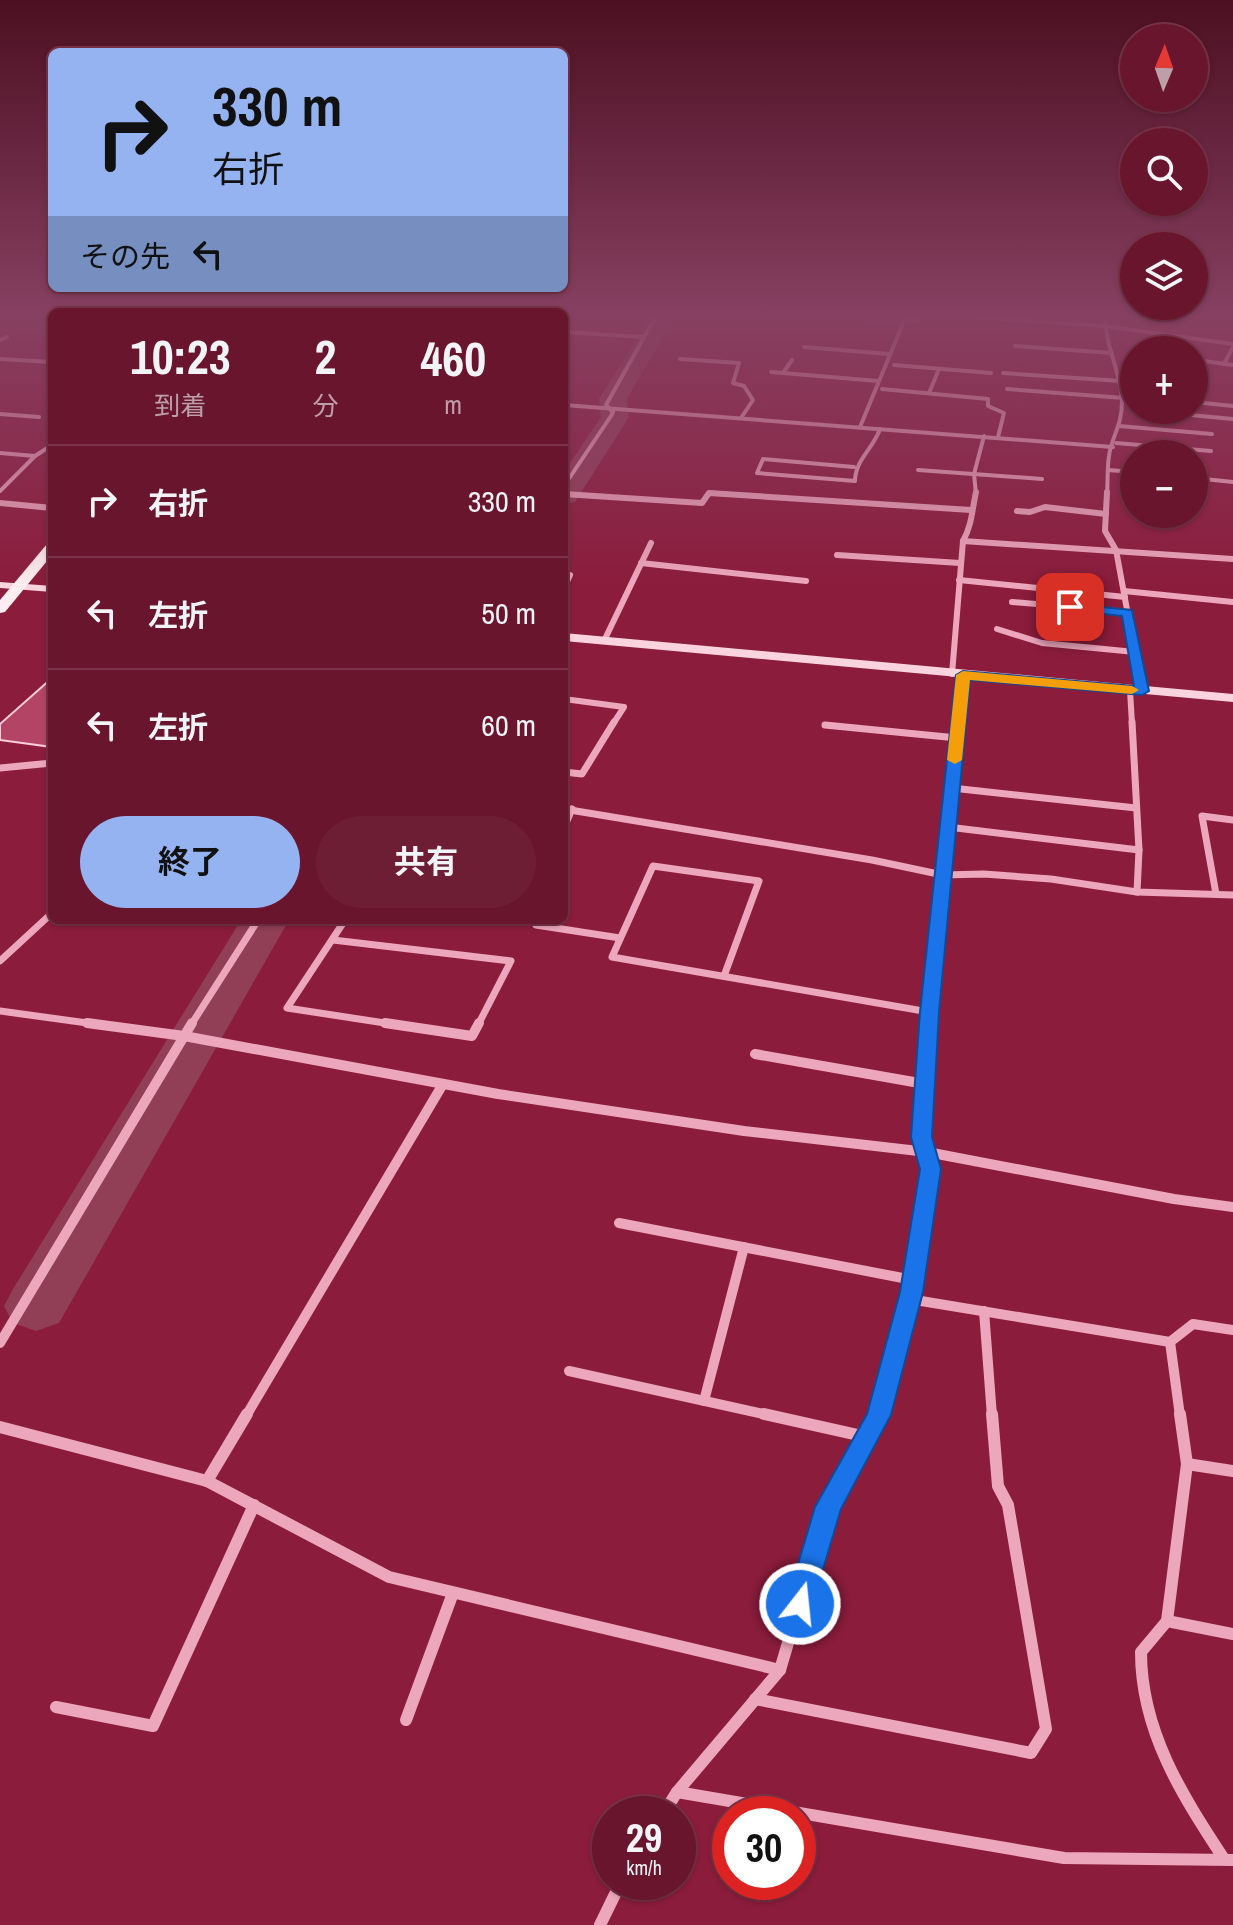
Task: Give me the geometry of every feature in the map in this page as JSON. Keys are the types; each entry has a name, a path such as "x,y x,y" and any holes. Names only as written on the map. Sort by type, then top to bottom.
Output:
{"main road":[{"path":"0,609 48,552"}],"street":[{"path":"577,406 1211,451"},
{"path":"741,418 749,406"},
{"path":"860,427 868,406"},
{"path":"988,406 1004,413 998,437"},
{"path":"568,480 611,416 611,408"},
{"path":"0,414 39,417"},
{"path":"1208,417 1233,419"},
{"path":"1120,422 1109,452 1105,531 1116,550 1135,652 1137,892"},
{"path":"1119,426 1212,434"},
{"path":"854,467 763,459 757,473 855,481 854,467 858,459 872,449 880,429"},
{"path":"674,1796 780,1670 828,1507 879,1415 909,1299 930,1169 922,1137 929,1012 957,738 960,563 963,541 972,526 971,510 976,494 974,474 984,436"},
{"path":"0,491 35,456 48,448"},
{"path":"0,453 35,456"},
{"path":"918,470 1042,479"},
{"path":"1108,470 1120,471"},
{"path":"1208,479 1233,482"},
{"path":"568,494 702,503 709,493 971,510"},
{"path":"0,503 48,508"},
{"path":"1017,511 1030,512 1045,507 1106,514"},
{"path":"963,541 1233,559"},
{"path":"604,641 651,543"},
{"path":"837,555 960,563"},
{"path":"641,563 806,581"},
{"path":"568,579 570,575"},
{"path":"959,580 1233,602"},
{"path":"0,585 48,589"},
{"path":"1012,602 1128,612"},
{"path":"997,629 1042,643 1135,652"},
{"path":"568,637 1233,698"},
{"path":"568,700 624,707 582,774 568,772"},
{"path":"825,725 957,738"},
{"path":"0,768 48,763"},
{"path":"952,788 1136,808"},
{"path":"568,809 872,860 943,875 984,874 1051,879 1137,892 1233,895"},
{"path":"1216,894 1202,816 1233,820"},
{"path":"948,827 1139,850"},
{"path":"724,976 759,881 653,866 612,957 929,1012"},
{"path":"0,961 48,917"},
{"path":"0,1343 184,1036 255,924"},
{"path":"333,940 511,961 472,1036 287,1008 343,924"},
{"path":"536,925 620,938"},
{"path":"0,1011 184,1036 443,1084 744,1131 927,1152 1174,1199 1233,1207"},
{"path":"755,1054 925,1084"},
{"path":"207,1481 443,1084"},
{"path":"619,1223 913,1280"},
{"path":"704,1401 744,1247"},
{"path":"909,1299 1170,1342 1193,1324 1233,1330"},
{"path":"755,1699 1031,1753 1046,1729 1008,1505 998,1486 984,1311"},
{"path":"1170,1342 1187,1464 1167,1621 1141,1652 1142,1691 1150,1720 1184,1798 1228,1860"},
{"path":"569,1371 867,1437"},
{"path":"0,1427 207,1481 389,1577 780,1670"},
{"path":"1187,1464 1233,1471"},
{"path":"56,1707 153,1726 254,1505"},
{"path":"406,1720 453,1593"},
{"path":"1167,1621 1233,1634"},
{"path":"677,1792 1064,1858 1228,1860"},
{"path":"600,1925 612,1900"}],"building":[{"path":"48,682 48,746 0,740 0,724"}],"waterway":[{"path":"568,489 615,417 614,406"},
{"path":"36,1306 263,924"}],"slow traffic":[{"path":"955,760 963,675 1132,690"}],"route":[{"path":"800,1604 828,1507 879,1415 911,1292 930,1169 922,1137 929,1012 963,675 1142,691 1128,612 1070,607"}]}
